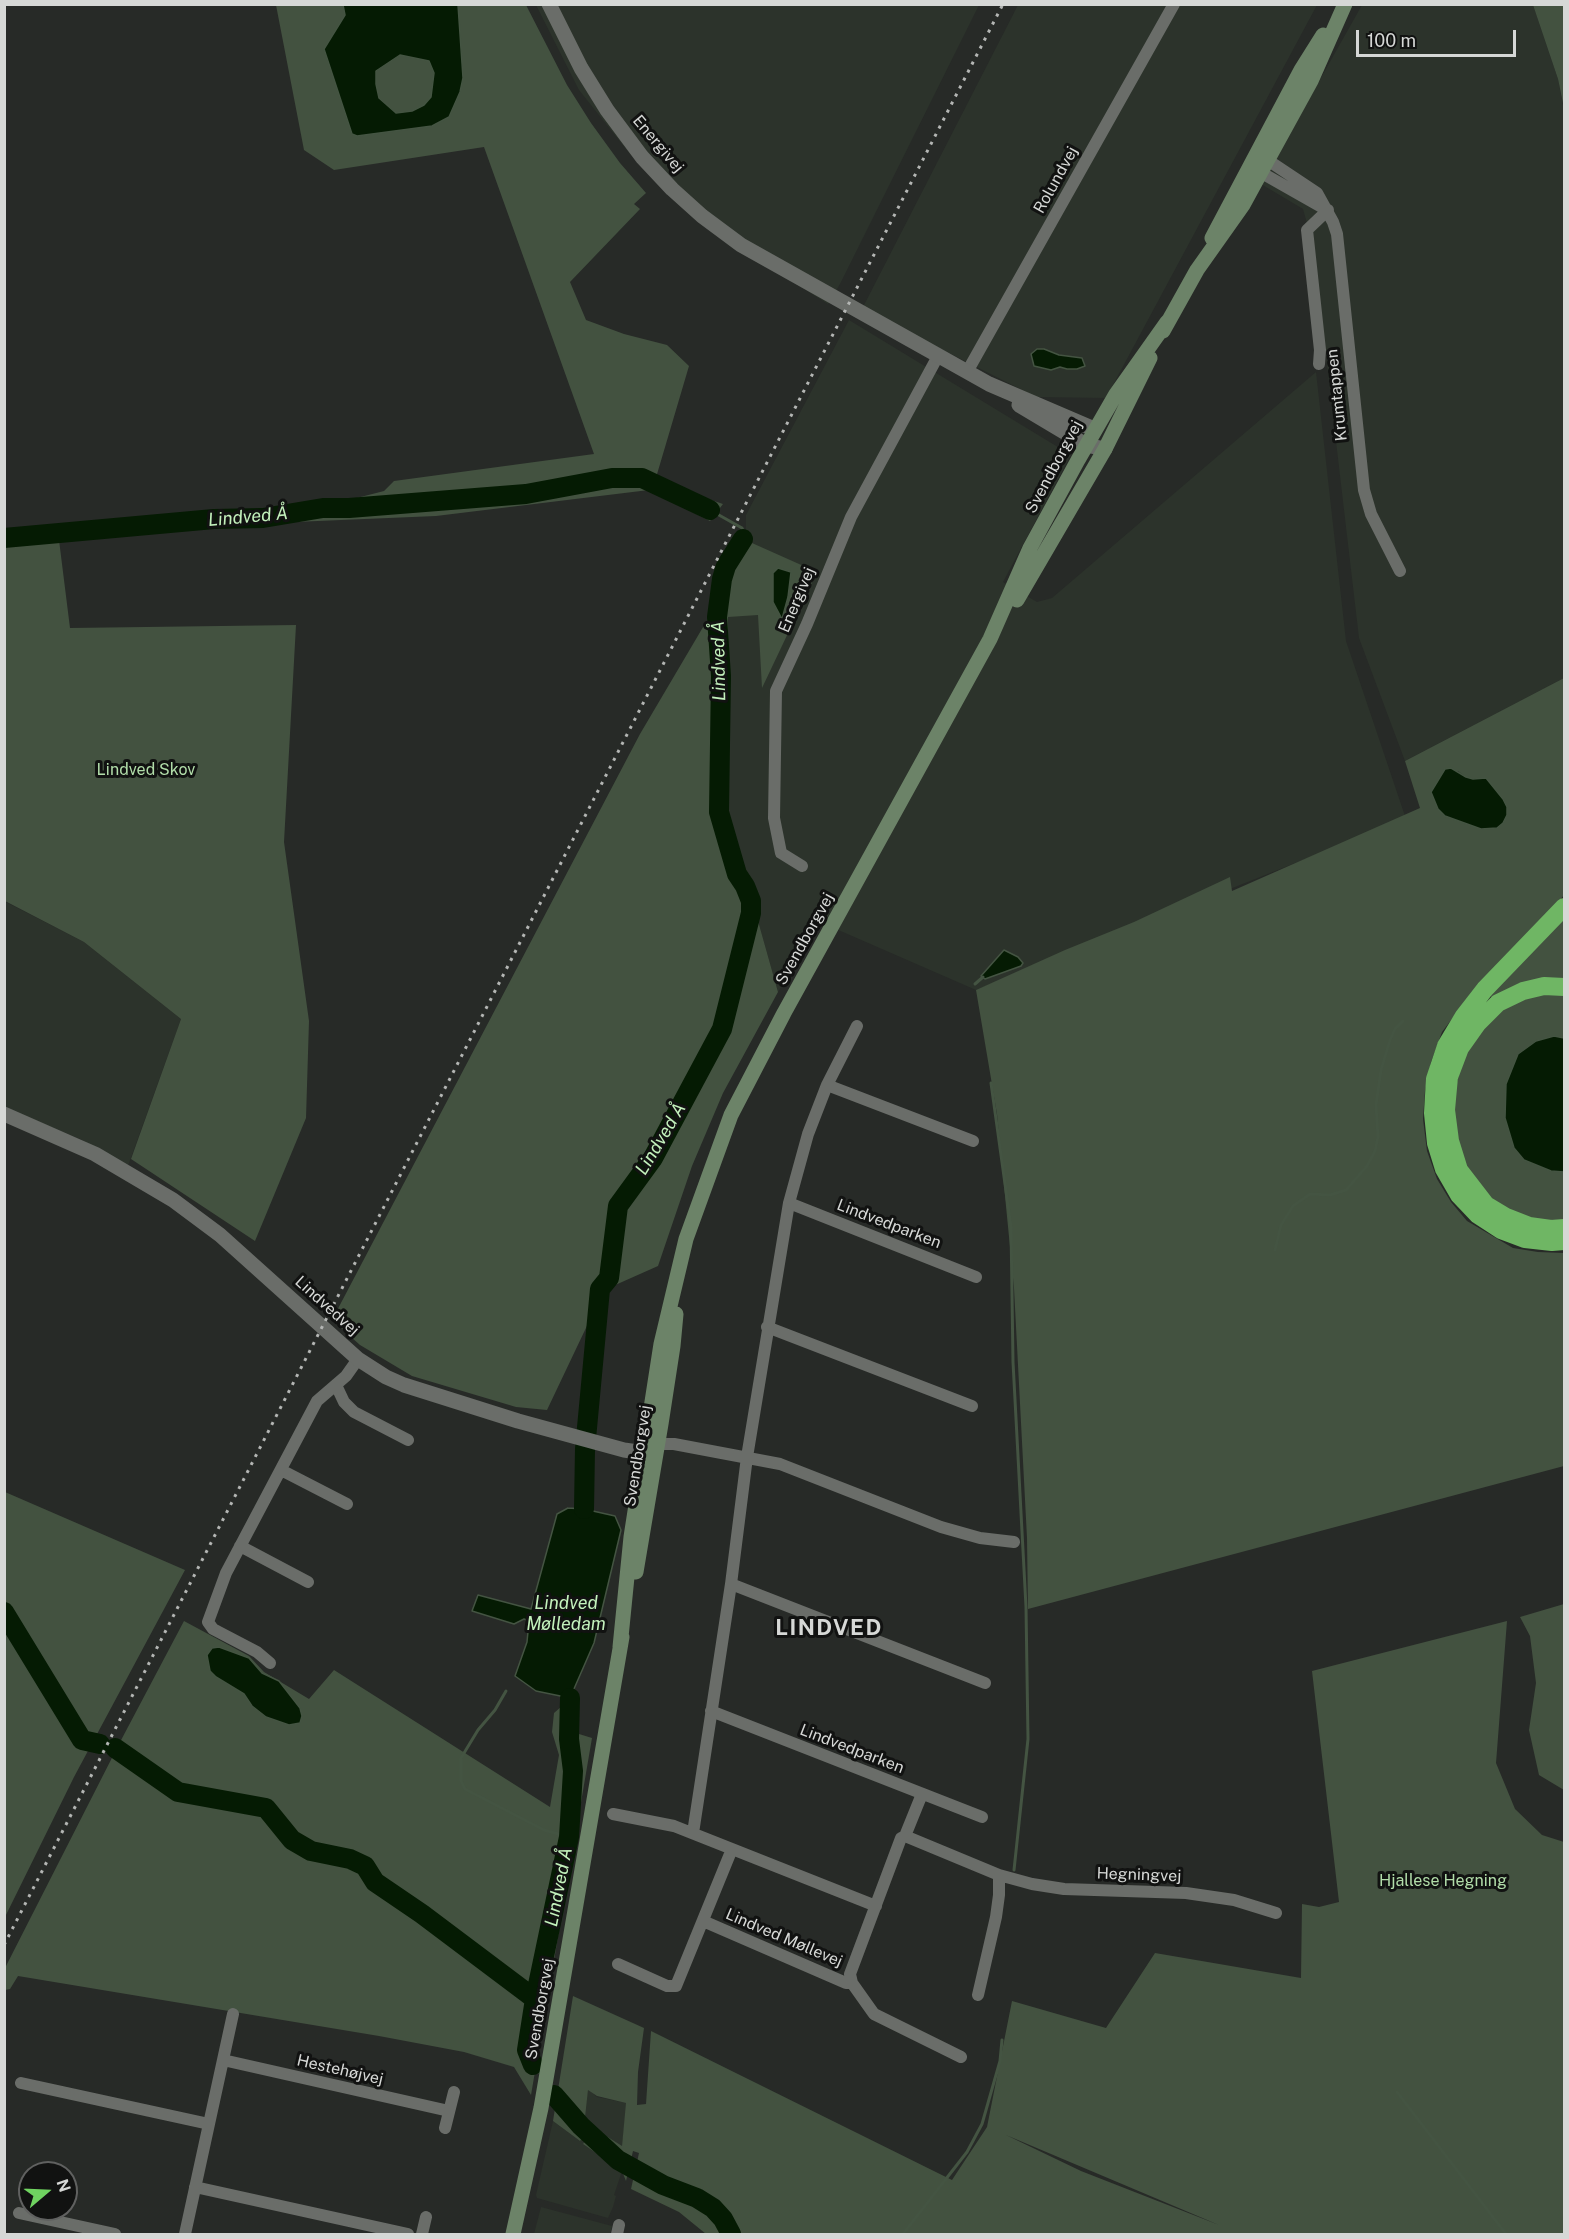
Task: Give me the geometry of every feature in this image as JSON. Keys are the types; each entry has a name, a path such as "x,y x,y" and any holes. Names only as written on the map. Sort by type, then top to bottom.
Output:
{"highway":[{"path":"1564,907 1485,989 1464,1016 1446,1046 1435,1079 1432,1113 1436,1143 1444,1169 1459,1195 1478,1215 1501,1230 1525,1239 1564,1241"},
{"path":"1564,987 1545,986 1523,991 1498,1003 1477,1023 1460,1048 1449,1077 1446,1110 1450,1141 1459,1170 1485,1205 1529,1226 1564,1228"}],"main road":[{"name":"Svendborgvej","path":"513,2235 541,2108 620,1647 643,1538 650,1447 673,1346 678,1270 694,1215 731,1115 784,1013 990,639 1030,548 1095,447 1197,270 1243,205 1259,163 1301,70 1344,4"},
{"name":"Svendborgvej","path":"990,639 1012,611 1095,447 1094,429 1167,322"}],"street":[{"name":"Energivej","path":"549,4 607,110 642,157 687,202 741,245 968,372 1023,408 1095,447"},
{"name":"Rolundvej","path":"968,372 1174,4"},
{"path":"1259,163 1328,210"},
{"name":"Krumtappen","path":"1319,364 1320,350 1307,230 1328,210 1337,234 1364,490 1371,514 1400,571"},
{"name":"Energivej","path":"802,866 781,853 774,818 776,691 807,624 851,517 938,356"},
{"name":"Energivej","path":"989,384 1094,429"},
{"path":"693,1833 747,1456 789,1203 804,1144 827,1085 857,1026"},
{"path":"827,1085 973,1141"},
{"name":"Lindvedvej","path":"4,1114 95,1154 173,1200 220,1234 358,1359 371,1368 404,1385 624,1450 650,1447"},
{"name":"Lindvedparken","path":"789,1203 976,1277"},
{"path":"767,1327 972,1406"},
{"path":"270,1663 257,1652 213,1629 208,1622 226,1573 317,1401 346,1376 358,1359"},
{"path":"336,1385 344,1402 354,1412 408,1440"},
{"path":"650,1447 674,1444 780,1464 940,1527 980,1538 1014,1542"},
{"path":"281,1470 347,1504"},
{"path":"240,1546 308,1581"},
{"path":"730,1584 985,1683"},
{"name":"Lindvedparken","path":"711,1711 982,1817"},
{"path":"905,1836 922,1794"},
{"path":"613,1814 674,1826 876,1906"},
{"name":"Hegningvej","path":"905,1836 999,1875 1032,1884 1064,1889 1186,1893 1234,1900 1276,1913"},
{"name":"Lindved Møllevej","path":"905,1836 902,1838 850,1974 852,1983 874,2014 961,2057"},
{"name":"Lindved Møllevej","path":"618,1964 667,1986 676,1986 732,1850"},
{"path":"978,1995 996,1917 999,1875"},
{"name":"Lindved Møllevej","path":"703,1921 846,1983 852,1983"},
{"path":"185,2235 234,2014"},
{"name":"Hestehøjvej","path":"223,2060 449,2111"},
{"path":"21,2083 209,2124"},
{"path":"445,2128 454,2092"},
{"path":"195,2187 408,2235"},
{"path":"422,2235 426,2217"},
{"path":"54,2221 115,2235"}],"shaded area":[{"path":"536,5 979,5 828,304 705,227 630,154 579,90"},
{"path":"1018,5 1317,5 1106,398 1036,397 862,309"},
{"path":"1362,5 1533,5 1558,79 1564,110 1564,678 1405,761 1359,638 1313,245 1303,209 1261,184"},
{"path":"849,320 1071,455 1003,582 1037,602 1052,598 1316,372 1346,641 1406,819 976,990 820,922 778,992 728,814 728,586 746,541 746,515"},
{"path":"4,901 84,942 181,1019 128,1166 80,1139 5,1108"},
{"path":"588,2089 597,2097 627,2103 622,2147 583,2144 622,2171 608,2218 537,2198 536,2195 553,2121 580,2141"},
{"path":"541,2207 612,2226 610,2234 534,2234"}],"green space":[{"path":"276,5 526,5 567,85 591,123 620,163 646,193 634,204 640,209 570,282 586,320 624,334 667,345 689,366 655,481 723,504 710,521 649,490 436,516 294,522 294,514 384,491 394,481 594,454 484,147 334,170 304,150"},
{"path":"1533,5 1564,5 1564,108 1558,79"},
{"path":"743,539 817,572 762,688 758,615 728,617 728,814 778,992 723,1093 692,1166 658,1266 604,1290 547,1410 516,1407 412,1376 360,1345 332,1320 640,734 719,600 726,566"},
{"name":"Lindved Skov","path":"59,540 70,628 296,625 284,842 309,1021 306,1118 255,1241 131,1159 181,1019 84,942 5,901 5,547"},
{"path":"1564,678 1564,895 1542,922 1476,987 1442,1032 1431,1062 1425,1091 1423,1119 1427,1151 1437,1179 1451,1202 1467,1221 1513,1248 1564,1253 1564,1466 1028,1609 1027,1538 1014,1288 997,1114 976,990 1134,922 1230,877 1232,891 1420,808 1405,761","holes":["1458,771 1466,777 1486,778 1438,809 1434,797"]},
{"path":"1564,918 1564,982 1494,999 1488,994"},
{"path":"1543,994 1564,995 1564,1223 1545,1224 1494,1204 1469,1174 1455,1136 1455,1090 1470,1044 1497,1012 1516,1001"},
{"path":"5,1492 185,1570 74,1777 5,1917"},
{"path":"1564,1604 1564,1790 1539,1775 1529,1730 1536,1683 1530,1636 1520,1617"},
{"path":"184,1621 249,1656 264,1672 309,1699 334,1670 550,1807 559,1755 552,1732 554,1713 562,1706 568,1709 566,1730 592,1738 531,2095 514,2067 464,2052 18,1976 10,1989 5,1990 4,1970"},
{"name":"Hjallese Hegning","path":"1507,1621 1496,1763 1515,1809 1542,1835 1564,1842 1564,2234 706,2234 679,2212 631,2189 639,2153 633,2151 626,2181 622,2171 583,2144 595,2129 622,2146 626,2103 597,2096 588,2090 585,2117 592,2126 580,2141 553,2121 573,1996 644,2028 638,2072 637,2105 646,2104 651,2031 952,2180 987,2127 1012,2001 1106,2028 1155,1953 1301,1978 1302,1904 1319,1907 1339,1902 1312,1671","holes":["1006,2135 1219,2225 1081,2171"]}],"water":[{"path":"343,5 458,5 463,78 460,92 449,117 432,126 357,136 352,134 324,49 345,15","holes":["400,55 429,61 434,73 431,97 424,105 412,111 396,113 379,98 376,71"]},
{"path":"1037,349 1082,358 1085,366 1077,369 1060,367 1051,370 1034,366 1031,354"},
{"path":"778,568 791,572 782,619 773,602 773,573"},
{"path":"1451,768 1473,779 1486,778 1507,807 1507,815 1503,823 1497,828 1481,829 1445,816 1438,809 1431,792 1445,769"},
{"path":"1004,950 1018,957 1023,963 1021,966 985,979 981,976"},
{"path":"1554,1036 1564,1038 1564,1172 1551,1171 1524,1160 1514,1148 1505,1118 1506,1084 1518,1054 1536,1041"},
{"name":"Lindved Mølledam","path":"568,1508 615,1516 621,1530 594,1643 570,1698 536,1691 515,1676 527,1642 529,1621 524,1619 514,1624 472,1611 478,1595 531,1609 557,1514"},
{"path":"219,1647 249,1658 262,1673 279,1681 300,1708 302,1716 300,1723 289,1725 266,1717 252,1706 244,1694 216,1677 210,1671 207,1655 212,1648"}],"waterway":[{"name":"Lindved Å","path":"4,538 214,519 263,518 323,508 526,494 612,478 642,478 710,510"},
{"name":"Lindved Å","path":"710,510 742,528 745,535 743,539"},
{"name":"Lindved Å","path":"584,1509 585,1449 600,1289 609,1278 618,1206 653,1158 722,1029 751,913 751,901 737,874 719,812 721,676 717,617 726,566 743,539"},
{"path":"975,984 983,977"},
{"path":"1275,1250 1281,1225 1293,1206 1310,1194 1330,1195 1346,1190 1367,1166 1375,1151 1378,1137 1376,1105 1381,1070 1390,1040 1395,1029 1403,1021"},
{"path":"991,1083 1011,1227 1013,1362 1026,1607 1028,1739 1014,1870"},
{"path":"4,1612 82,1740 100,1744"},
{"path":"506,1691 461,1758 461,1781 465,1789 544,1830 569,1837"},
{"name":"Lindved Å","path":"533,2065 527,2050 535,1999 569,1837 573,1771 569,1739 570,1698"},
{"path":"115,1748 178,1792 266,1808 292,1840 311,1851 350,1859 365,1866 375,1882 422,1914 535,1999"},
{"path":"903,2234 967,2152 982,2124 1000,2061 1002,2040"},
{"name":"Lindved Å","path":"533,2065 538,2072"},
{"path":"1397,2092 1506,2234"},
{"name":"Lindved Å","path":"554,2095 581,2126 618,2160 663,2185 697,2198 713,2208 723,2219 731,2234"}],"railway":[{"path":"4,1945 1003,4"}],"district":[{"name":"LINDVED","path":"829,1628"}]}
